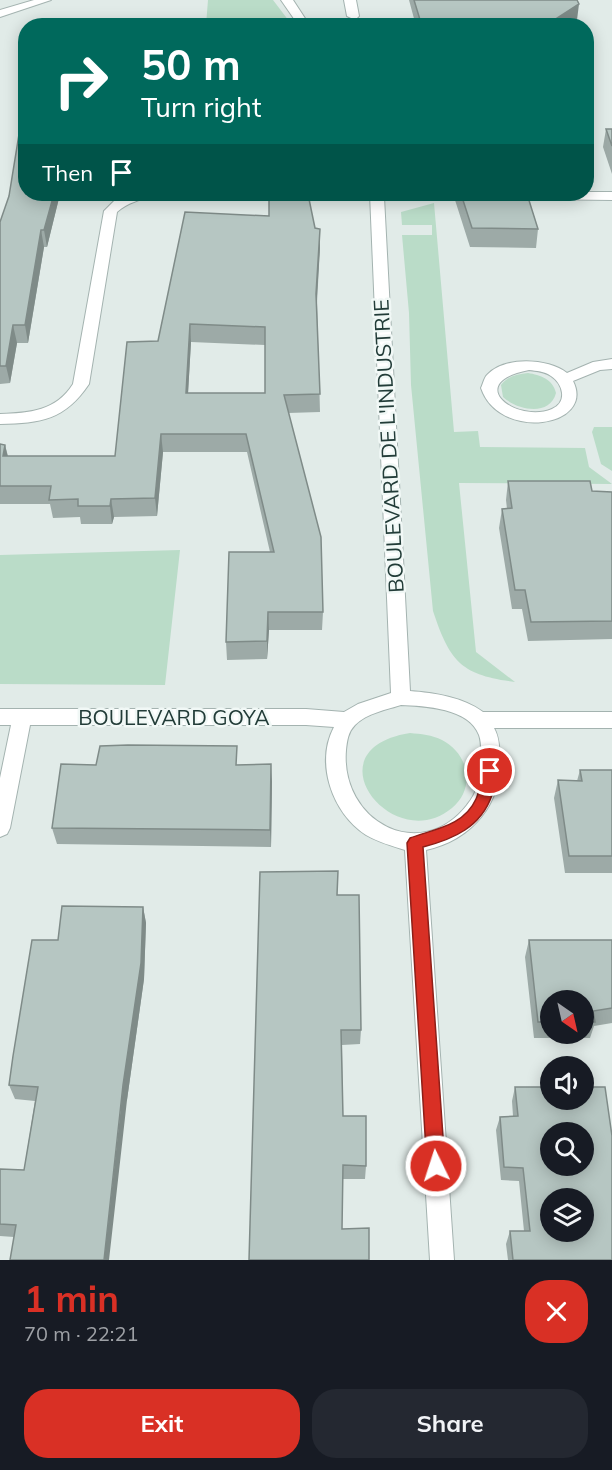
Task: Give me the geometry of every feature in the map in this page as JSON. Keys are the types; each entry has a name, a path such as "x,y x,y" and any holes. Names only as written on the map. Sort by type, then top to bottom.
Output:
{"street":[{"path":"0,14 45,0"},
{"path":"288,0 300,18"},
{"path":"350,0 353,16"},
{"path":"594,196 612,196"},
{"path":"0,419 45,415 63,407 75,396 81,384 111,211 122,201"},
{"name":"BOULEVARD DE L'INDUSTRIE","path":"377,201 401,698"},
{"path":"565,379 598,365 612,364"},
{"path":"515,366 543,367 565,379 571,388 571,397 567,406 558,413 546,417 531,418 504,410 494,402 489,393 489,384 494,376 503,369 515,366"},
{"path":"480,720 488,734 491,758 489,785 481,805 467,821 446,835 415,843 388,837 369,826 350,809 339,788 336,765 337,740 348,720 368,708 401,698 427,698 453,705 480,720 612,720"},
{"name":"BOULEVARD GOYA","path":"0,717 306,717 348,720"},
{"path":"0,828 22,717"},
{"path":"415,843 442,1260"}],"green space":[{"path":"208,0 273,0 287,18 207,18"},
{"path":"434,203 454,432 478,431 480,447 585,448 589,467 612,484 459,483 476,652 515,682 482,675 460,663 445,643 433,611 411,385 409,313 402,235 432,235 432,225 402,225 401,212"},
{"path":"528,373 545,378 552,384 556,393 553,401 547,406 524,408 503,397 501,385 507,379"},
{"path":"594,427 612,427 612,471 601,464 592,432"},
{"path":"180,550 165,685 0,684 0,555"},
{"path":"410,733 434,737 451,746 463,762 466,772 467,781 460,800 452,808 429,820 406,819 386,810 371,795 363,777 365,758 380,743"}],"building":[{"path":"414,0 577,0 579,4 557,18 419,18"},
{"path":"606,129 612,129 612,146"},
{"path":"18,140 18,201 52,201 44,230 41,230 25,325 13,325 6,366 0,366 0,222 9,196"},
{"path":"269,201 309,201 315,228 320,229 316,294 320,394 284,395 321,537 323,612 268,612 267,641 226,642 229,552 274,552 246,434 161,434 155,498 111,499 110,506 78,506 78,499 49,500 51,486 0,486 0,444 5,445 3,456 115,456 127,342 158,341 185,212 269,216","holes":["190,324 265,327 265,393 186,393"]},
{"path":"463,201 529,201 538,229 472,228"},
{"path":"508,481 590,481 592,491 612,492 612,621 531,622 525,590 515,590 502,509 512,508"},
{"path":"100,746 237,746 236,765 271,764 270,830 52,828 61,764 96,765"},
{"path":"580,770 612,770 612,856 569,856 558,780 582,781"},
{"path":"338,871 337,895 359,895 361,1030 341,1030 343,1116 366,1116 366,1166 343,1165 342,1229 369,1228 369,1260 249,1260 260,872"},
{"path":"62,906 143,907 141,963 123,1085 104,1260 10,1260 16,1225 0,1224 0,1169 24,1170 38,1087 9,1085 13,1056 32,940 58,940"},
{"path":"529,940 612,940 612,1008 594,1011 594,990 540,990 540,1022 538,1022"},
{"path":"515,1087 540,1087 540,1110 594,1110 594,1087 605,1087 612,1136 612,1260 513,1260 510,1231 530,1231 523,1168 504,1167 500,1117 518,1116"}],"route":[{"path":"436,1166 415,843 446,835 467,821 481,805 489,785 490,771"}]}
